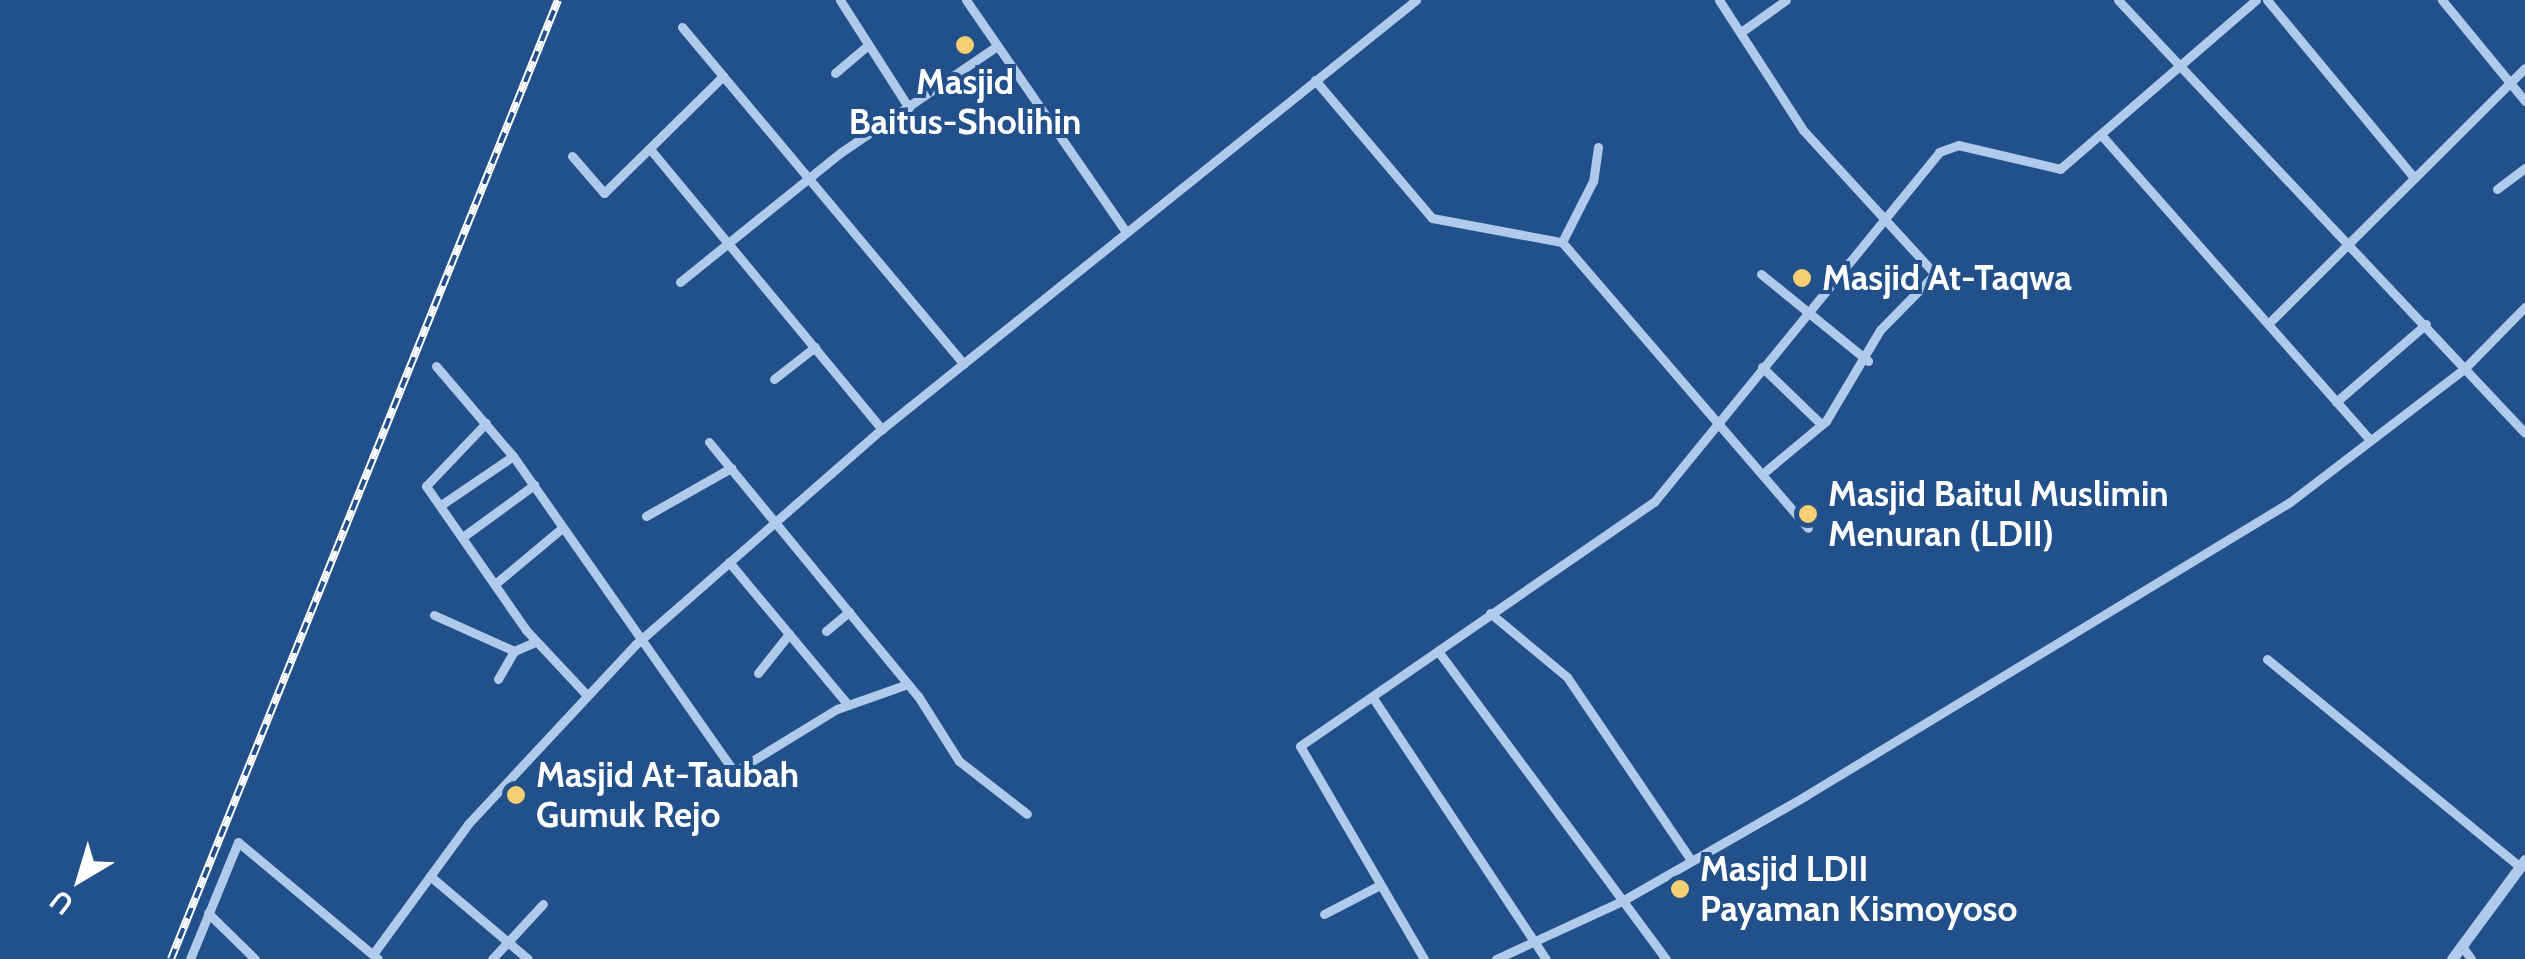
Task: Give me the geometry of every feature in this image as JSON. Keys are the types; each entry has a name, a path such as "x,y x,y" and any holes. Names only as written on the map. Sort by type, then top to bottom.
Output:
{"street":[{"path":"840,0 909,108"},
{"path":"966,0 1126,232"},
{"path":"190,959 241,842 376,956 430,876 584,692 636,644 882,429 1416,0"},
{"path":"1720,0 1803,130 1935,274 1880,330 1868,361 1822,425 1767,470"},
{"path":"1740,32 1786,0"},
{"path":"2118,0 2350,241 2525,433"},
{"path":"1424,959 1298,750 1654,502 1804,313 1944,149 2055,170 2103,137 2256,0"},
{"path":"2267,0 2414,178"},
{"path":"2442,0 2525,101"},
{"path":"682,27 964,364"},
{"path":"835,73 867,46"},
{"path":"680,282 812,178 997,46"},
{"path":"2272,320 2525,68"},
{"path":"572,156 604,193 723,76"},
{"path":"1315,80 1426,214 1562,242 1718,420 1767,470 1808,528"},
{"path":"2103,137 2272,320 2370,440"},
{"path":"1562,242 1593,181 1598,147"},
{"path":"650,150 882,429"},
{"path":"2497,190 2525,168"},
{"path":"1760,274 1868,361"},
{"path":"1496,959 1622,901 2089,628 2370,440 2465,368 2525,306"},
{"path":"2336,402 2426,324"},
{"path":"774,379 815,347"},
{"path":"436,366 513,456 636,644 734,772 848,705 908,684"},
{"path":"1762,367 1822,425"},
{"path":"486,423 427,483 535,642 584,692"},
{"path":"709,442 908,684 958,761 1027,814"},
{"path":"441,505 513,456"},
{"path":"646,516 730,468"},
{"path":"464,536 534,486"},
{"path":"495,584 562,528"},
{"path":"729,562 848,705"},
{"path":"826,631 849,612"},
{"path":"1490,613 1568,677 1692,860"},
{"path":"434,615 514,651"},
{"path":"758,673 788,634"},
{"path":"498,680 514,651 535,642"},
{"path":"1438,651 1666,959"},
{"path":"2267,659 2522,864 2452,959"},
{"path":"1373,698 1546,959"},
{"path":"430,876 528,959"},
{"path":"1324,914 1380,884"},
{"path":"492,959 542,904"},
{"path":"208,913 255,959"},
{"path":"2462,946 2470,959"}],"railway":[{"path":"171,959 558,0"}],"place":[{"name":"Masjid Baitus-Sholihin","path":"965,45"},
{"name":"Masjid At-Taqwa","path":"1802,278"},
{"name":"Masjid Baitul Muslimin Menuran (LDII)","path":"1808,514"},
{"name":"Masjid At-Taubah Gumuk Rejo","path":"516,795"},
{"name":"Masjid LDII Payaman Kismoyoso","path":"1680,889"}]}
